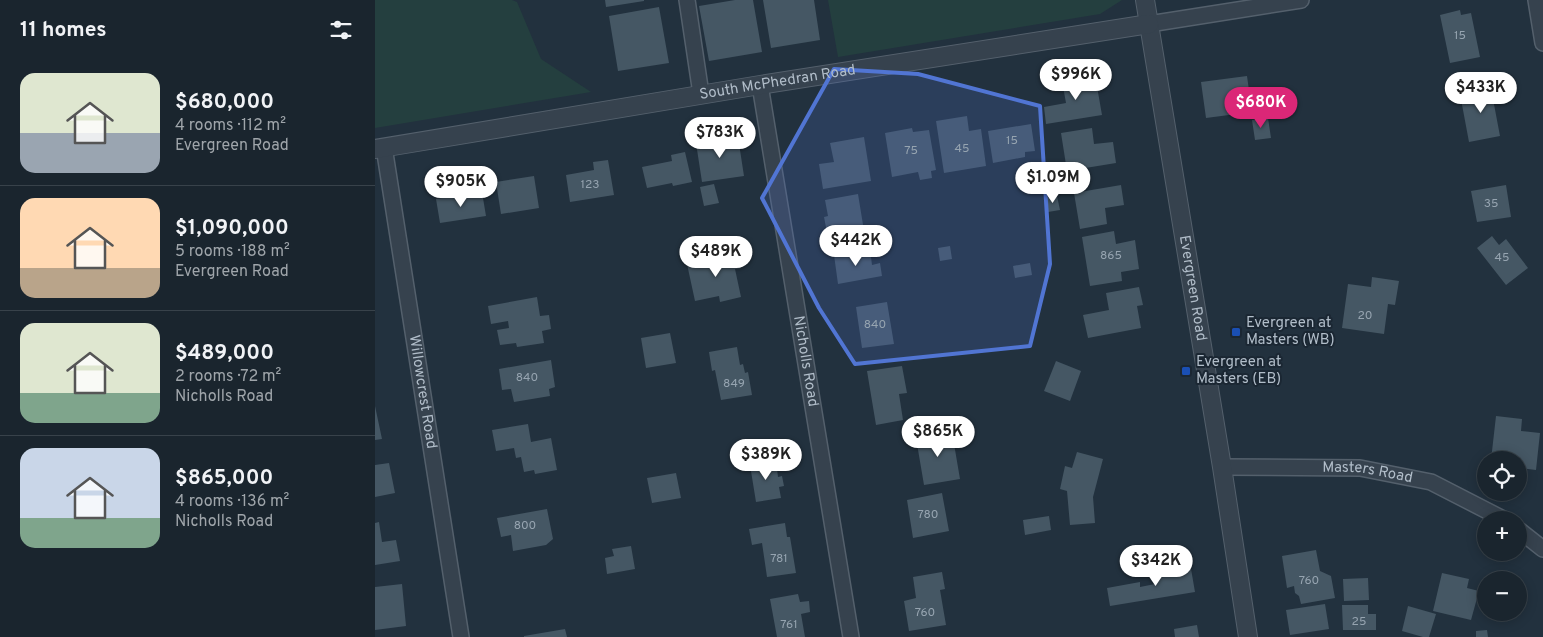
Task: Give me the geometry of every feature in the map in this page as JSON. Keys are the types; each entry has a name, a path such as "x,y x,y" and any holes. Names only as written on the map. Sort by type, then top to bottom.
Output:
{"street":[{"path":"687,0 701,94"},
{"name":"Evergreen Road","path":"1145,0 1248,637"},
{"path":"1149,24 1301,0"},
{"path":"1535,0 1543,43"},
{"name":"South McPhedran Road","path":"379,148 760,84 1149,24"},
{"name":"Nicholls Road","path":"760,84 851,637"},
{"name":"Willowcrest Road","path":"379,148 461,637"},
{"name":"Masters Road","path":"1222,467 1359,468 1431,482 1487,511"},
{"path":"1527,536 1543,548"}],"highlighted area":[{"path":"834,69 918,74 1040,106 1050,264 1030,346 855,364 819,308 762,198"}],"green space":[{"path":"375,0 512,0 517,2 541,59 591,92 375,128"},
{"path":"828,0 1122,0 1100,14 838,57"}],"building":[{"path":"605,0 644,0 644,1 606,7"},
{"path":"735,0 753,0 762,52 709,61 699,6"},
{"path":"763,0 814,0 820,40 771,48"},
{"path":"659,7 669,63 618,71 609,16"},
{"path":"1460,10 1461,15 1471,13 1480,57 1450,63 1440,15"},
{"path":"1095,75 1102,115 1046,124 1044,107 1066,103 1062,81"},
{"path":"1247,76 1252,112 1206,118 1201,82"},
{"path":"1497,87 1499,98 1493,99 1500,136 1469,142 1460,94"},
{"path":"967,116 969,131 981,129 986,166 944,173 936,121"},
{"path":"1268,118 1271,138 1255,140 1252,120"},
{"path":"1031,124 1035,151 1025,152 1025,157 993,163 988,131"},
{"path":"912,128 913,132 929,130 936,170 931,171 932,178 920,180 918,172 892,177 885,133"},
{"path":"1092,128 1094,144 1113,142 1116,163 1067,171 1061,133"},
{"path":"738,137 744,176 702,182 696,143"},
{"path":"864,137 871,181 823,189 819,164 834,162 830,143"},
{"path":"685,152 692,182 673,186 672,183 647,188 642,167 672,161 671,155"},
{"path":"608,160 614,195 570,202 566,175 594,170 593,162"},
{"path":"534,176 539,208 501,214 496,182"},
{"path":"714,184 719,203 704,206 700,187"},
{"path":"1121,185 1124,205 1105,208 1107,224 1080,229 1074,193"},
{"path":"1506,185 1511,217 1477,222 1471,191"},
{"path":"482,192 486,216 440,223 436,199"},
{"path":"858,194 866,243 838,248 837,241 829,243 824,217 828,216 825,200"},
{"path":"1057,196 1060,210 1048,212 1046,198"},
{"path":"1114,231 1116,244 1135,240 1139,269 1121,272 1122,281 1090,286 1082,237"},
{"path":"1492,236 1499,245 1506,239 1528,268 1506,285 1477,248"},
{"path":"950,246 952,259 940,261 938,248"},
{"path":"870,249 872,265 880,263 882,276 838,284 834,255"},
{"path":"738,253 741,268 735,269 741,297 720,302 719,296 695,301 687,264"},
{"path":"1030,263 1032,275 1015,278 1013,266"},
{"path":"1372,277 1399,281 1395,305 1388,304 1384,334 1342,328 1348,284 1371,287"},
{"path":"1139,287 1143,305 1137,306 1141,328 1088,338 1083,315 1109,310 1106,293"},
{"path":"537,297 540,316 549,315 551,329 542,331 544,343 517,347 516,343 500,345 497,330 509,328 508,321 491,324 488,306"},
{"path":"887,302 894,344 862,348 856,307"},
{"path":"670,333 676,363 646,368 641,338"},
{"path":"737,347 740,365 743,364 745,373 748,372 752,395 721,400 715,370 712,371 709,352"},
{"path":"551,360 555,387 549,389 550,396 514,402 511,389 502,390 499,369"},
{"path":"1056,361 1081,371 1070,401 1044,391"},
{"path":"902,366 907,393 899,394 903,420 876,425 867,371"},
{"path":"375,406 382,439 375,440"},
{"path":"1496,416 1522,419 1521,431 1540,433 1536,470 1527,469 1527,451 1492,451"},
{"path":"528,424 531,442 551,438 557,470 535,474 534,470 524,472 521,457 516,458 514,448 496,451 492,430"},
{"path":"952,432 960,479 924,485 916,438"},
{"path":"1077,452 1103,459 1093,497 1095,523 1070,525 1067,491 1060,489 1065,466 1072,468"},
{"path":"776,461 778,477 782,476 784,486 779,487 781,498 756,502 750,465"},
{"path":"389,463 395,493 375,497 375,465"},
{"path":"676,473 681,498 652,503 647,478"},
{"path":"942,493 949,531 913,538 907,500"},
{"path":"547,509 553,539 546,545 513,551 511,535 501,537 497,518"},
{"path":"1049,516 1051,530 1025,535 1023,520"},
{"path":"379,522 382,542 396,540 400,561 375,565 375,523"},
{"path":"785,523 787,537 790,537 796,573 767,577 762,543 752,545 749,529"},
{"path":"631,546 635,569 607,574 605,558 614,556 612,549"},
{"path":"1316,550 1320,571 1331,576 1335,598 1301,604 1299,596 1295,593 1294,586 1287,588 1282,556"},
{"path":"1190,563 1195,592 1110,606 1107,588 1140,582 1140,587 1155,584 1154,574 1163,572 1162,568"},
{"path":"942,572 945,589 940,590 946,625 909,631 904,601 916,598 913,577"},
{"path":"1442,573 1469,579 1467,588 1477,590 1477,598 1471,620 1433,611"},
{"path":"1368,578 1369,600 1344,601 1343,579"},
{"path":"402,584 406,626 375,630 375,587"},
{"path":"798,594 800,602 809,601 810,612 801,614 805,637 777,637 770,599"},
{"path":"1325,604 1329,629 1290,635 1286,610"},
{"path":"1342,605 1368,605 1368,614 1376,614 1376,630 1343,630"},
{"path":"1408,606 1436,614 1429,637 1402,631"},
{"path":"1197,625 1199,637 1175,637 1174,629"},
{"path":"565,629 567,637 524,637 524,636"},
{"path":"1487,630 1488,637 1476,637 1476,631"}],"place":[{"name":"Evergreen at Masters (WB)","path":"1236,332"},
{"name":"Evergreen at Masters (EB)","path":"1186,371"}]}
